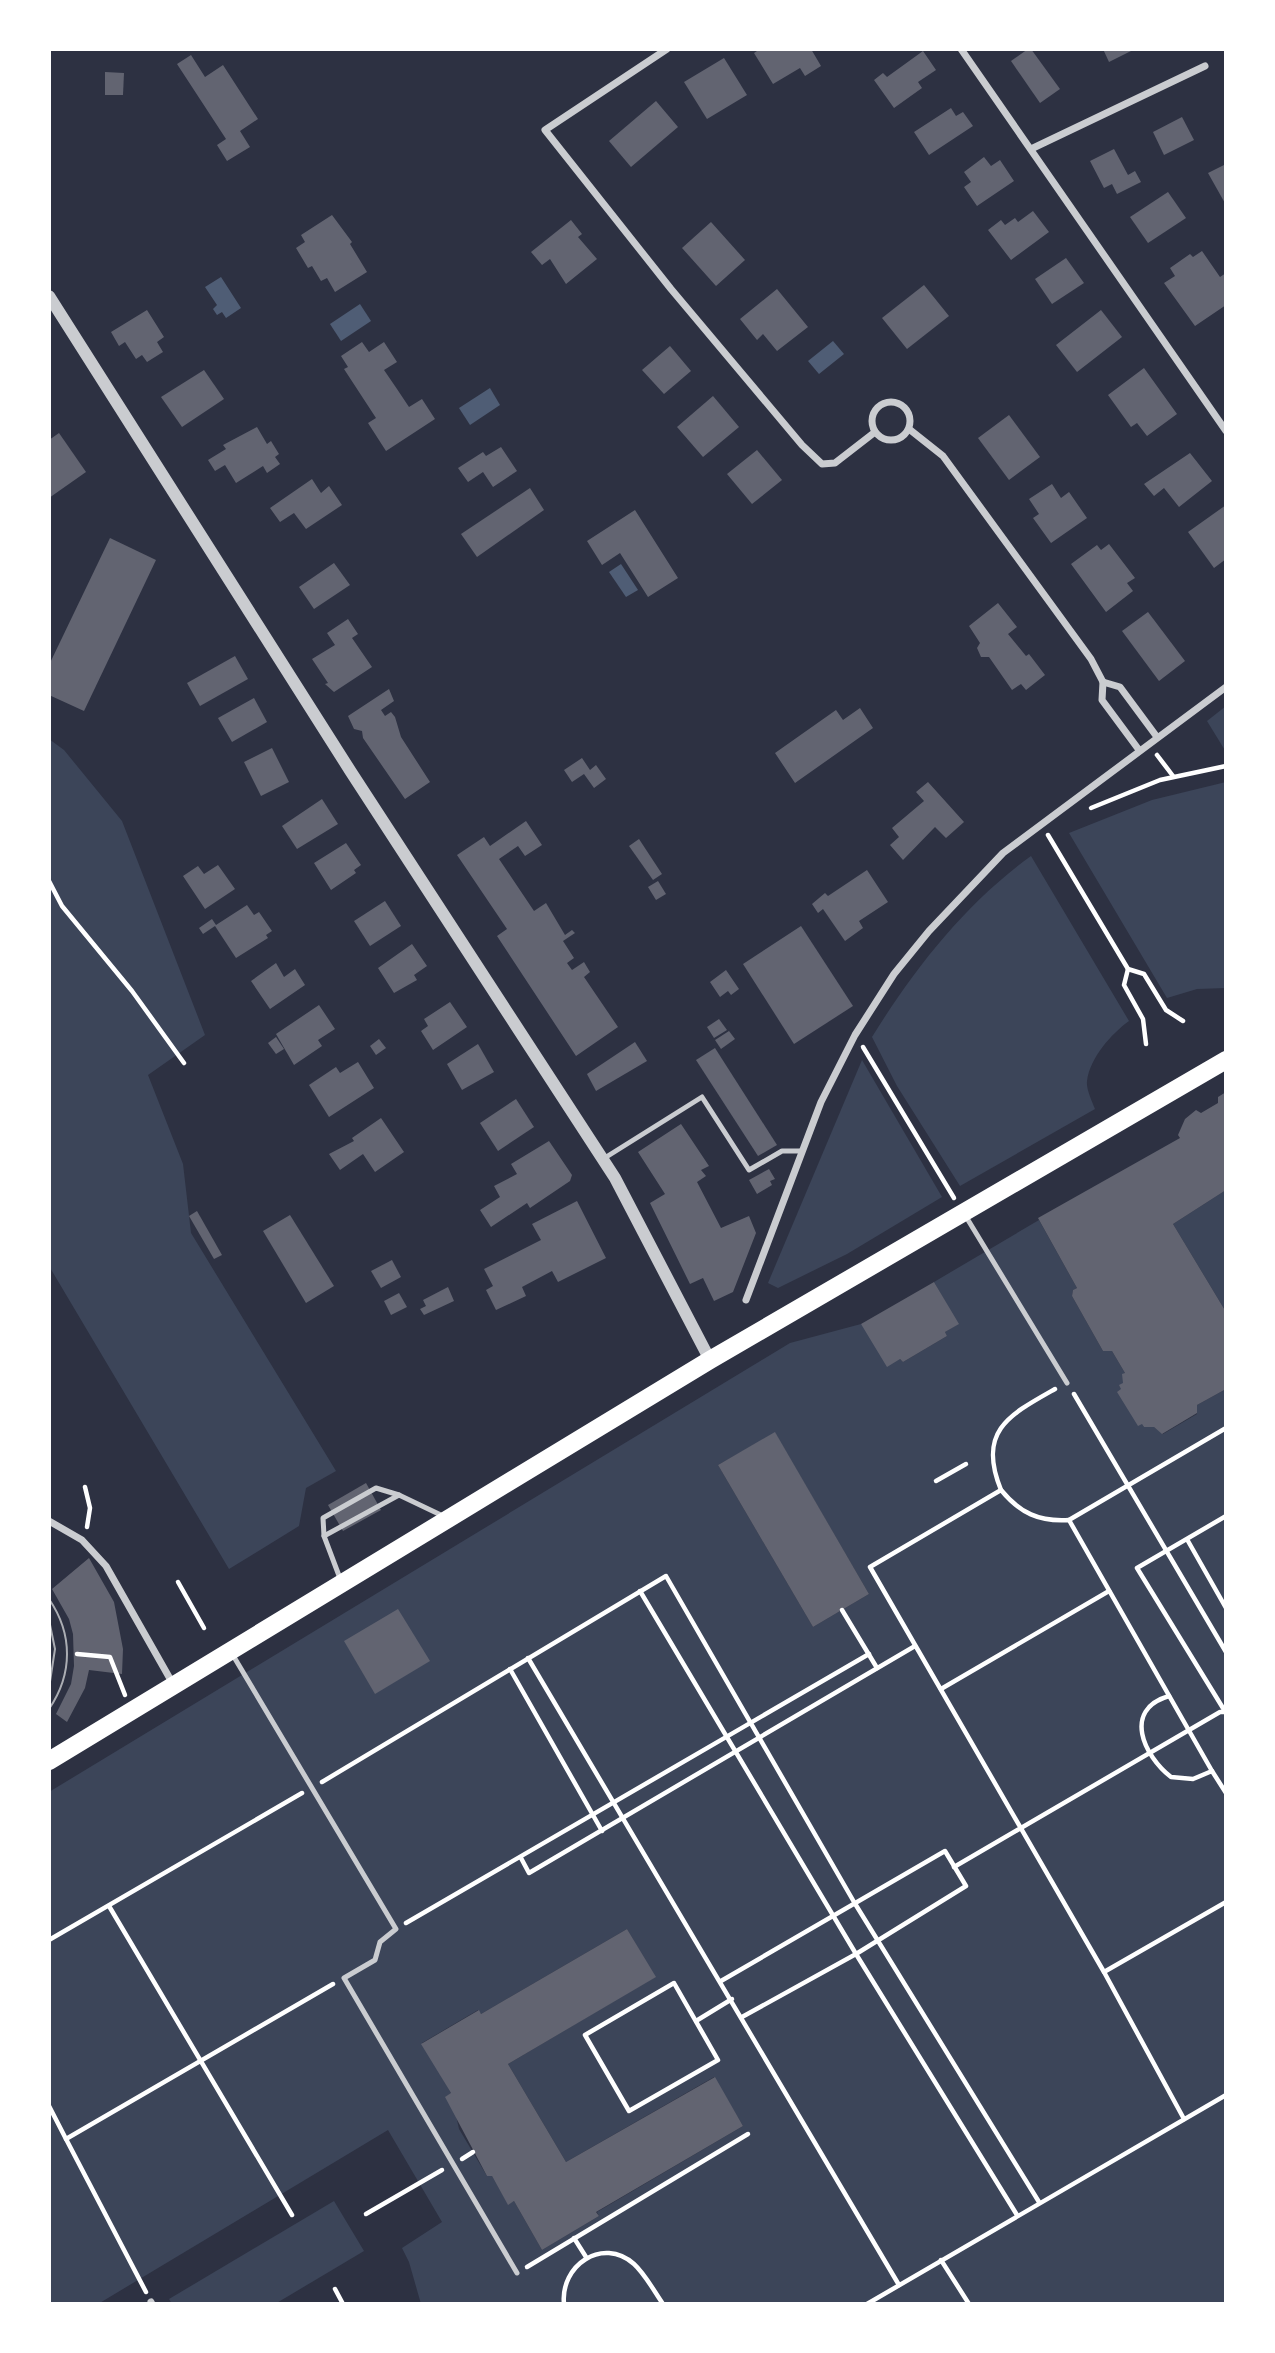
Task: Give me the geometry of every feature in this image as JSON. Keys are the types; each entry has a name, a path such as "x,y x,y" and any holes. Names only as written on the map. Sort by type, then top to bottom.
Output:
{"main road":[{"path":"49,1761 132,1708 710,1360 1226,1060"}],"street":[{"path":"667,49 545,130 671,289 802,445 822,464 835,463 874,432"},
{"path":"961,49 1226,431"},
{"path":"1031,149 1205,66"},
{"path":"49,296 351,772 603,1159 629,1202 710,1360"},
{"path":"893,402 900,404 910,415 909,429 905,435 893,441 879,437 872,425 874,411 879,405 893,402"},
{"path":"909,429 943,456 1091,659 1103,682 1102,700 1139,750"},
{"path":"1103,682 1119,687 1157,737"},
{"path":"746,1300 821,1102 855,1035 894,974 929,931 1003,853 1226,687"},
{"path":"49,1521 82,1540 106,1566 173,1684"}],"lane":[{"path":"603,1159 702,1097 749,1170 782,1151 801,1151"},
{"path":"964,1212 1067,1383"},
{"path":"342,1582 334,1568 324,1536 323,1518 376,1488 399,1495 449,1518"},
{"path":"324,1536 399,1495"},
{"path":"230,1650 396,1928 380,1942 374,1960 344,1978 517,2273"}],"path":[{"path":"1148,743 1173,776"},
{"path":"1085,811 1140,786 1173,776 1226,766"},
{"path":"1058,826 1047,834 1128,970 1144,974 1166,1010 1183,1021"},
{"path":"49,881 62,906 132,991 184,1063"},
{"path":"1128,970 1124,985 1143,1019 1146,1044"},
{"path":"855,1035 964,1212"},
{"path":"1067,1383 1017,1411 999,1430 992,1455 1001,1490 1014,1505 1032,1516 1051,1521 1069,1520 1226,1428"},
{"path":"1076,1398 1226,1652"},
{"path":"936,1481 966,1464"},
{"path":"82,1540 90,1508 85,1487"},
{"path":"1001,1490 870,1567 1104,1972 1184,2119"},
{"path":"954,1867 1148,1753 1226,1712 1137,1568 1188,1541 1226,1516"},
{"path":"1069,1520 1226,1793"},
{"path":"1188,1541 1226,1608"},
{"path":"49,1940 312,1788 666,1576 854,1902 1039,2202"},
{"path":"178,1582 204,1628"},
{"path":"640,1591 856,1954 1017,2215"},
{"path":"942,1689 1109,1591"},
{"path":"842,1610 877,1668"},
{"path":"521,1858 529,1873 915,1646"},
{"path":"77,1654 110,1657 132,1708"},
{"path":"396,1928 869,1654"},
{"path":"528,1658 743,2017 899,2285"},
{"path":"510,1669 602,1830"},
{"path":"1169,1696 1158,1699 1148,1709 1142,1724 1142,1737 1148,1753 1171,1777 1193,1779 1212,1772"},
{"path":"721,1981 944,1851 966,1886 856,1954 743,2017"},
{"path":"1104,1972 1226,1902"},
{"path":"109,1905 292,2216"},
{"path":"66,2139 344,1978"},
{"path":"674,1983 696,2021 718,2060 629,2111 584,2035 674,1983"},
{"path":"696,2021 732,1999"},
{"path":"867,2304 1226,2095"},
{"path":"49,2106 151,2303"},
{"path":"517,2273 748,2134"},
{"path":"366,2214 420,2183"},
{"path":"575,2238 586,2258"},
{"path":"564,2304 563,2295 570,2273 586,2258 607,2253 625,2258 635,2265 663,2304"},
{"path":"941,2260 969,2304"},
{"path":"335,2289 344,2304"}],"shaded area":[{"path":"221,277 241,308 226,318 222,312 217,315 213,309 217,305 205,287"},
{"path":"360,304 371,321 341,341 330,324"},
{"path":"833,341 844,354 819,374 808,361"},
{"path":"490,388 500,405 470,425 459,408"},
{"path":"621,564 638,590 626,597 609,572"},
{"path":"1226,706 1226,752 1207,721"},
{"path":"49,739 64,750 122,821 205,1035 148,1075 183,1164 191,1233 336,1471 306,1488 299,1526 229,1569 49,1266"},
{"path":"1226,782 1226,988 1197,989 1167,998 1069,833 1152,800"},
{"path":"1031,856 1129,1021 1102,1047 1092,1064 1087,1088 1095,1109 960,1186 897,1086 872,1037 905,987 963,916 1007,874"},
{"path":"862,1060 942,1197 847,1254 778,1288 768,1283"},
{"path":"1226,1190 1226,1312 1173,1224"},
{"path":"1039,1220 1077,1288 1073,1290 1072,1296 1103,1351 1112,1351 1125,1373 1123,1383 1144,1427 1154,1427 1163,1434 1197,1414 1197,1405 1226,1389 1226,2304 421,2304 409,2262 402,2248 442,2222 388,2130 98,2304 49,2304 49,1792 790,1343 861,1324 903,1362 947,1336 945,1332 958,1324 934,1282","holes":["775,1433 869,1594 813,1627 718,1465","627,1929 655,1977 508,2064 566,2162 714,2077 743,2126 597,2212 599,2216 542,2250 514,2201 508,2204 492,2176 487,2176 459,2129 451,2093 422,2043 478,2010 481,2014"]},
{"path":"334,2201 364,2251 275,2304 172,2304 169,2299"}],"building":[{"path":"760,49 811,49 821,66 805,76 800,68 773,84 754,53"},
{"path":"1031,49 1060,89 1040,103 1011,61"},
{"path":"1103,49 1130,49 1131,51 1109,62"},
{"path":"923,51 936,70 918,82 922,88 894,108 874,80 883,73 887,77"},
{"path":"191,55 205,77 223,65 258,119 240,131 250,147 227,161 217,145 226,139 177,64"},
{"path":"724,58 747,95 707,119 684,82"},
{"path":"105,72 124,73 123,95 105,95"},
{"path":"656,101 678,127 631,167 609,141"},
{"path":"951,108 956,116 963,112 973,126 929,155 914,132"},
{"path":"1182,117 1194,140 1164,155 1153,132"},
{"path":"1114,149 1128,175 1135,171 1141,182 1117,194 1112,184 1104,188 1090,161"},
{"path":"984,157 991,166 1000,160 1014,181 977,206 964,187 971,182 964,172"},
{"path":"1226,164 1226,205 1208,173"},
{"path":"1168,192 1186,218 1148,243 1130,217"},
{"path":"1033,211 1049,232 1011,260 988,230 1001,220 1005,225 1015,218 1018,222"},
{"path":"332,215 352,242 350,244 367,272 335,292 327,278 321,281 312,266 308,268 296,248 305,242 301,235"},
{"path":"571,220 582,234 578,237 597,259 566,284 550,259 542,265 531,252"},
{"path":"711,222 745,260 716,286 682,248"},
{"path":"1202,251 1220,277 1226,273 1226,305 1195,326 1164,283 1175,276 1170,268 1190,254 1193,257"},
{"path":"1066,258 1084,283 1052,304 1035,279"},
{"path":"924,285 949,316 907,349 882,318"},
{"path":"777,289 808,327 777,351 763,334 757,340 740,319"},
{"path":"147,310 164,337 157,342 163,352 147,362 142,355 136,359 125,342 119,346 111,332"},
{"path":"1101,310 1122,337 1077,372 1056,345"},
{"path":"362,342 369,352 384,342 397,362 384,370 409,407 422,399 435,419 386,451 368,423 376,418 344,369 348,367 341,356"},
{"path":"670,346 691,371 664,394 642,370"},
{"path":"1144,368 1177,414 1147,436 1137,423 1131,427 1108,395"},
{"path":"204,370 224,399 182,427 161,397"},
{"path":"713,396 739,427 703,457 677,427"},
{"path":"1009,415 1040,457 1009,480 978,438"},
{"path":"257,427 267,444 271,441 279,454 275,457 280,464 267,473 263,466 236,483 225,465 215,471 208,460 226,449 223,445"},
{"path":"59,433 86,472 49,498 49,440"},
{"path":"501,447 517,471 493,487 483,472 468,482 458,468 483,452 486,456"},
{"path":"757,450 782,480 752,504 727,474"},
{"path":"1190,453 1212,481 1179,507 1164,488 1154,496 1144,484"},
{"path":"312,479 321,493 329,486 342,505 306,529 294,513 280,522 270,508"},
{"path":"1052,484 1061,498 1069,492 1087,518 1051,543 1033,518 1039,514 1029,499"},
{"path":"530,488 544,510 477,557 461,534"},
{"path":"1226,505 1226,559 1214,568 1188,532"},
{"path":"635,510 678,578 648,597 620,553 602,565 587,541"},
{"path":"110,538 156,560 84,711 49,695 49,665"},
{"path":"1109,544 1135,578 1127,583 1133,591 1106,612 1071,564 1097,545 1101,550"},
{"path":"334,563 350,585 314,609 299,587"},
{"path":"998,603 1017,627 1008,634 1026,656 1029,654 1045,675 1026,690 1021,684 1012,690 989,657 981,657 977,648 980,643 969,626"},
{"path":"1148,612 1185,661 1159,681 1122,631"},
{"path":"348,619 358,634 352,638 372,667 334,692 325,684 328,683 312,659 335,645 327,633"},
{"path":"235,656 248,679 200,706 187,683"},
{"path":"389,689 394,701 381,710 385,716 391,712 395,717 401,737 430,782 405,799 363,738 362,731 354,729 348,716"},
{"path":"254,698 267,722 232,742 218,718"},
{"path":"860,708 873,728 795,783 775,753 836,710 843,720"},
{"path":"272,748 289,782 261,796 244,762"},
{"path":"582,758 590,770 596,765 606,779 594,788 584,774 572,782 564,770"},
{"path":"928,782 964,822 946,838 935,827 903,860 890,845 899,837 892,828 924,801 916,792"},
{"path":"322,799 338,824 297,849 282,826"},
{"path":"526,821 542,845 525,856 518,846 499,859 534,911 546,903 565,935 572,930 575,933 563,941 574,958 567,963 572,970 584,962 590,972 584,977 618,1027 576,1056 497,936 507,929 457,855 484,837 490,846"},
{"path":"639,839 662,874 653,880 629,846"},
{"path":"346,843 361,865 354,870 356,873 331,890 314,863"},
{"path":"218,865 235,889 205,909 183,876 198,866 204,874"},
{"path":"867,870 888,902 859,921 863,928 845,941 823,909 818,913 812,904 825,893 828,896"},
{"path":"658,881 666,894 656,900 648,887"},
{"path":"385,901 401,926 370,946 354,921"},
{"path":"247,905 254,915 259,912 272,931 266,935 268,938 236,958 215,926 203,934 199,928 212,919 216,925"},
{"path":"801,926 853,1006 794,1044 743,964"},
{"path":"412,944 427,966 414,975 417,980 394,993 378,968"},
{"path":"276,963 284,977 295,969 305,985 270,1009 251,981"},
{"path":"726,970 739,989 731,995 728,991 720,997 710,982"},
{"path":"450,1002 467,1027 433,1050 421,1031 428,1026 424,1019"},
{"path":"319,1005 335,1029 318,1040 322,1046 294,1065 276,1034"},
{"path":"719,1019 727,1030 714,1038 707,1027"},
{"path":"729,1031 735,1039 721,1049 715,1040"},
{"path":"276,1037 284,1049 276,1054 268,1043"},
{"path":"379,1039 386,1048 376,1055 370,1046"},
{"path":"635,1042 647,1061 596,1091 587,1074"},
{"path":"478,1044 494,1072 462,1090 447,1064"},
{"path":"715,1048 777,1145 758,1156 696,1060"},
{"path":"358,1062 374,1088 329,1117 309,1085 336,1067 340,1073"},
{"path":"1226,1092 1226,1190 1173,1224 1226,1312 1226,1389 1197,1405 1197,1413 1162,1434 1154,1427 1144,1427 1142,1424 1138,1426 1117,1392 1121,1389 1119,1385 1123,1383 1122,1374 1125,1373 1112,1351 1103,1351 1072,1296 1073,1290 1077,1288 1038,1218 1180,1138 1178,1135 1185,1119 1196,1110 1201,1113 1218,1103 1218,1097"},
{"path":"516,1099 534,1127 498,1151 480,1123"},
{"path":"381,1118 404,1152 375,1172 363,1154 340,1170 329,1154 354,1141 352,1138"},
{"path":"681,1124 709,1166 701,1170 706,1176 697,1182 721,1228 749,1216 756,1233 733,1292 714,1301 703,1278 690,1284 650,1203 665,1194 638,1152"},
{"path":"549,1141 572,1175 570,1181 530,1208 527,1203 491,1227 480,1210 500,1197 494,1186 517,1174 511,1164"},
{"path":"769,1169 775,1179 770,1181 772,1185 757,1194 749,1180"},
{"path":"577,1201 606,1258 558,1282 552,1271 522,1287 526,1296 496,1310 486,1290 493,1286 484,1269 541,1240 532,1224"},
{"path":"197,1211 222,1255 214,1259 189,1216"},
{"path":"290,1215 334,1286 306,1303 263,1231"},
{"path":"392,1260 401,1277 381,1288 371,1271"},
{"path":"934,1282 959,1324 945,1332 947,1336 903,1362 900,1359 887,1367 861,1324"},
{"path":"448,1287 454,1301 424,1315 420,1309 426,1306 423,1300"},
{"path":"399,1293 407,1307 391,1315 384,1301"},
{"path":"775,1432 869,1594 813,1627 718,1465"},
{"path":"366,1483 381,1510 343,1531 328,1505"},
{"path":"89,1558 114,1602 123,1649 122,1674 89,1670 85,1688 67,1722 56,1714 71,1684 74,1666 73,1634 69,1619 52,1589"},
{"path":"398,1609 430,1661 375,1694 344,1641"},
{"path":"627,1929 656,1977 508,2064 566,2162 715,2077 743,2126 596,2212 599,2216 542,2250 514,2201 508,2205 492,2176 487,2176 445,2097 451,2093 421,2044 479,2010 481,2014"}],"tram line":[{"path":"49,1599 62,1626 67,1654 62,1682 49,1709"},
{"path":"49,1620 55,1649 49,1688"}]}
